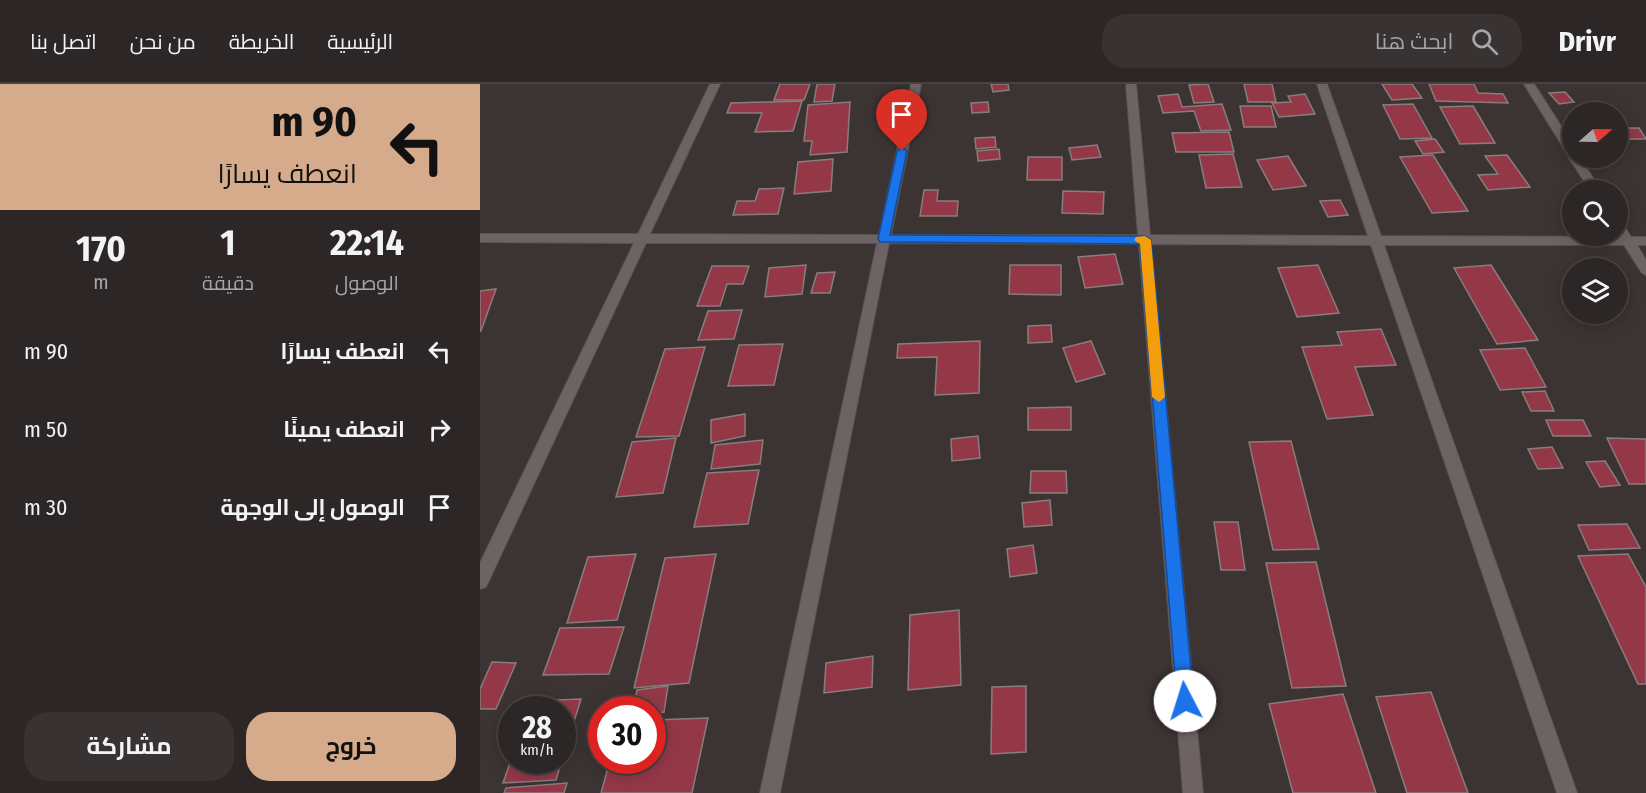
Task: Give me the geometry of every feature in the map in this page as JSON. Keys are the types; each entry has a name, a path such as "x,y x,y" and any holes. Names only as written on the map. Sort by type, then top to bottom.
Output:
{"street":[{"path":"480,581 715,84"},
{"path":"770,793 916,84"},
{"path":"1131,84 1193,793"},
{"path":"1322,84 1567,793"},
{"path":"1529,84 1562,136"},
{"path":"480,238 1562,241"},
{"path":"1628,241 1646,241"},
{"path":"1628,241 1646,270"}],"building":[{"path":"780,84 810,84 804,100 774,100"},
{"path":"817,84 835,84 832,101 814,102"},
{"path":"991,84 1008,84 1009,90 993,92"},
{"path":"1208,84 1214,102 1194,103 1189,85"},
{"path":"1244,84 1272,84 1276,102 1248,102"},
{"path":"1382,84 1412,84 1422,98 1392,100"},
{"path":"1429,84 1474,84 1478,93 1503,94 1508,103 1436,101"},
{"path":"1565,92 1574,102 1559,104 1549,93"},
{"path":"1178,94 1182,107 1222,104 1231,130 1201,131 1194,111 1163,113 1158,96"},
{"path":"1305,94 1315,114 1279,117 1272,103 1291,102 1288,96"},
{"path":"802,101 793,131 755,132 762,113 727,113 731,103"},
{"path":"850,102 847,152 810,155 812,141 804,141 808,105"},
{"path":"988,102 989,112 972,113 971,103"},
{"path":"1413,104 1432,138 1400,139 1383,105"},
{"path":"1240,106 1271,106 1276,127 1244,127"},
{"path":"1473,106 1495,143 1460,144 1440,107"},
{"path":"1628,128 1639,128 1646,139 1628,139"},
{"path":"1229,132 1234,152 1176,152 1172,133"},
{"path":"995,137 996,147 976,149 975,138"},
{"path":"1435,139 1444,152 1423,154 1415,141"},
{"path":"1097,145 1101,157 1072,160 1069,148"},
{"path":"999,149 1000,159 978,161 977,151"},
{"path":"1233,154 1242,187 1206,188 1199,155"},
{"path":"1433,155 1468,211 1432,213 1400,157"},
{"path":"1507,155 1530,187 1488,190 1478,175 1498,174 1485,156"},
{"path":"1288,156 1306,186 1273,190 1257,160"},
{"path":"1028,157 1062,157 1062,180 1027,180"},
{"path":"833,159 831,191 794,194 798,162"},
{"path":"784,188 778,214 733,215 737,201 755,201 759,189"},
{"path":"924,190 938,190 937,201 958,201 957,216 920,216"},
{"path":"1063,191 1104,192 1103,214 1062,213"},
{"path":"1340,200 1348,215 1328,217 1320,201"},
{"path":"1115,254 1123,284 1085,288 1078,257"},
{"path":"806,265 802,294 765,297 769,268"},
{"path":"1010,265 1061,265 1061,295 1009,294"},
{"path":"1318,265 1339,313 1297,317 1278,268"},
{"path":"1491,265 1538,340 1497,344 1454,268"},
{"path":"712,266 749,266 743,284 727,284 720,306 697,306"},
{"path":"835,272 830,293 811,293 817,273"},
{"path":"496,289 481,331 480,331 480,291"},
{"path":"742,310 734,339 698,340 708,311"},
{"path":"1051,325 1052,342 1028,343 1028,326"},
{"path":"1381,329 1396,365 1355,367 1373,415 1327,419 1302,347 1342,345 1337,332"},
{"path":"980,341 979,393 935,395 937,357 897,358 898,344"},
{"path":"1091,341 1105,374 1076,382 1063,348"},
{"path":"783,344 774,385 728,386 739,345"},
{"path":"705,347 679,436 636,437 665,349"},
{"path":"1525,348 1546,387 1500,390 1480,350"},
{"path":"1545,391 1554,411 1531,411 1522,392"},
{"path":"1071,407 1071,430 1028,430 1028,408"},
{"path":"745,414 745,436 711,443 711,420"},
{"path":"1546,420 1583,420 1591,436 1553,436"},
{"path":"978,436 980,458 952,461 951,439"},
{"path":"676,438 663,493 616,497 632,442"},
{"path":"1607,438 1646,439 1646,484 1629,484"},
{"path":"763,440 760,464 711,469 715,445"},
{"path":"1291,441 1319,549 1273,550 1249,442"},
{"path":"1552,447 1563,468 1538,469 1528,449"},
{"path":"1605,461 1620,485 1600,487 1586,462"},
{"path":"759,470 748,524 694,527 707,473"},
{"path":"1031,471 1066,471 1067,493 1030,493"},
{"path":"1050,500 1052,525 1024,527 1022,503"},
{"path":"1214,522 1238,522 1245,570 1221,570"},
{"path":"1627,524 1640,548 1589,550 1578,525"},
{"path":"1033,545 1037,573 1010,577 1007,549"},
{"path":"636,554 617,620 567,623 588,557"},
{"path":"716,554 689,683 634,688 665,558"},
{"path":"1628,554 1646,587 1646,684 1638,684 1578,556"},
{"path":"1316,562 1346,686 1292,688 1266,563"},
{"path":"959,610 961,685 908,690 910,615"},
{"path":"624,627 609,674 543,675 560,628"},
{"path":"873,656 872,687 824,693 826,663"},
{"path":"492,662 516,663 502,696 498,696 496,709 480,709 480,689"},
{"path":"668,686 666,699 666,696 636,696 637,690"},
{"path":"1026,686 1026,752 991,754 992,687"},
{"path":"1431,692 1468,793 1407,793 1376,697"},
{"path":"1343,694 1376,793 1293,793 1269,704"},
{"path":"576,699 581,699 576,715"},
{"path":"708,718 692,793 601,793 606,774 666,774 666,720"},
{"path":"506,774 558,774 556,780 503,783"},
{"path":"567,783 564,793 504,793 506,788"}],"slow traffic":[{"path":"1140,240 1145,240 1159,397"}],"route":[{"path":"902,151 884,239 1145,240 1185,701"}]}
